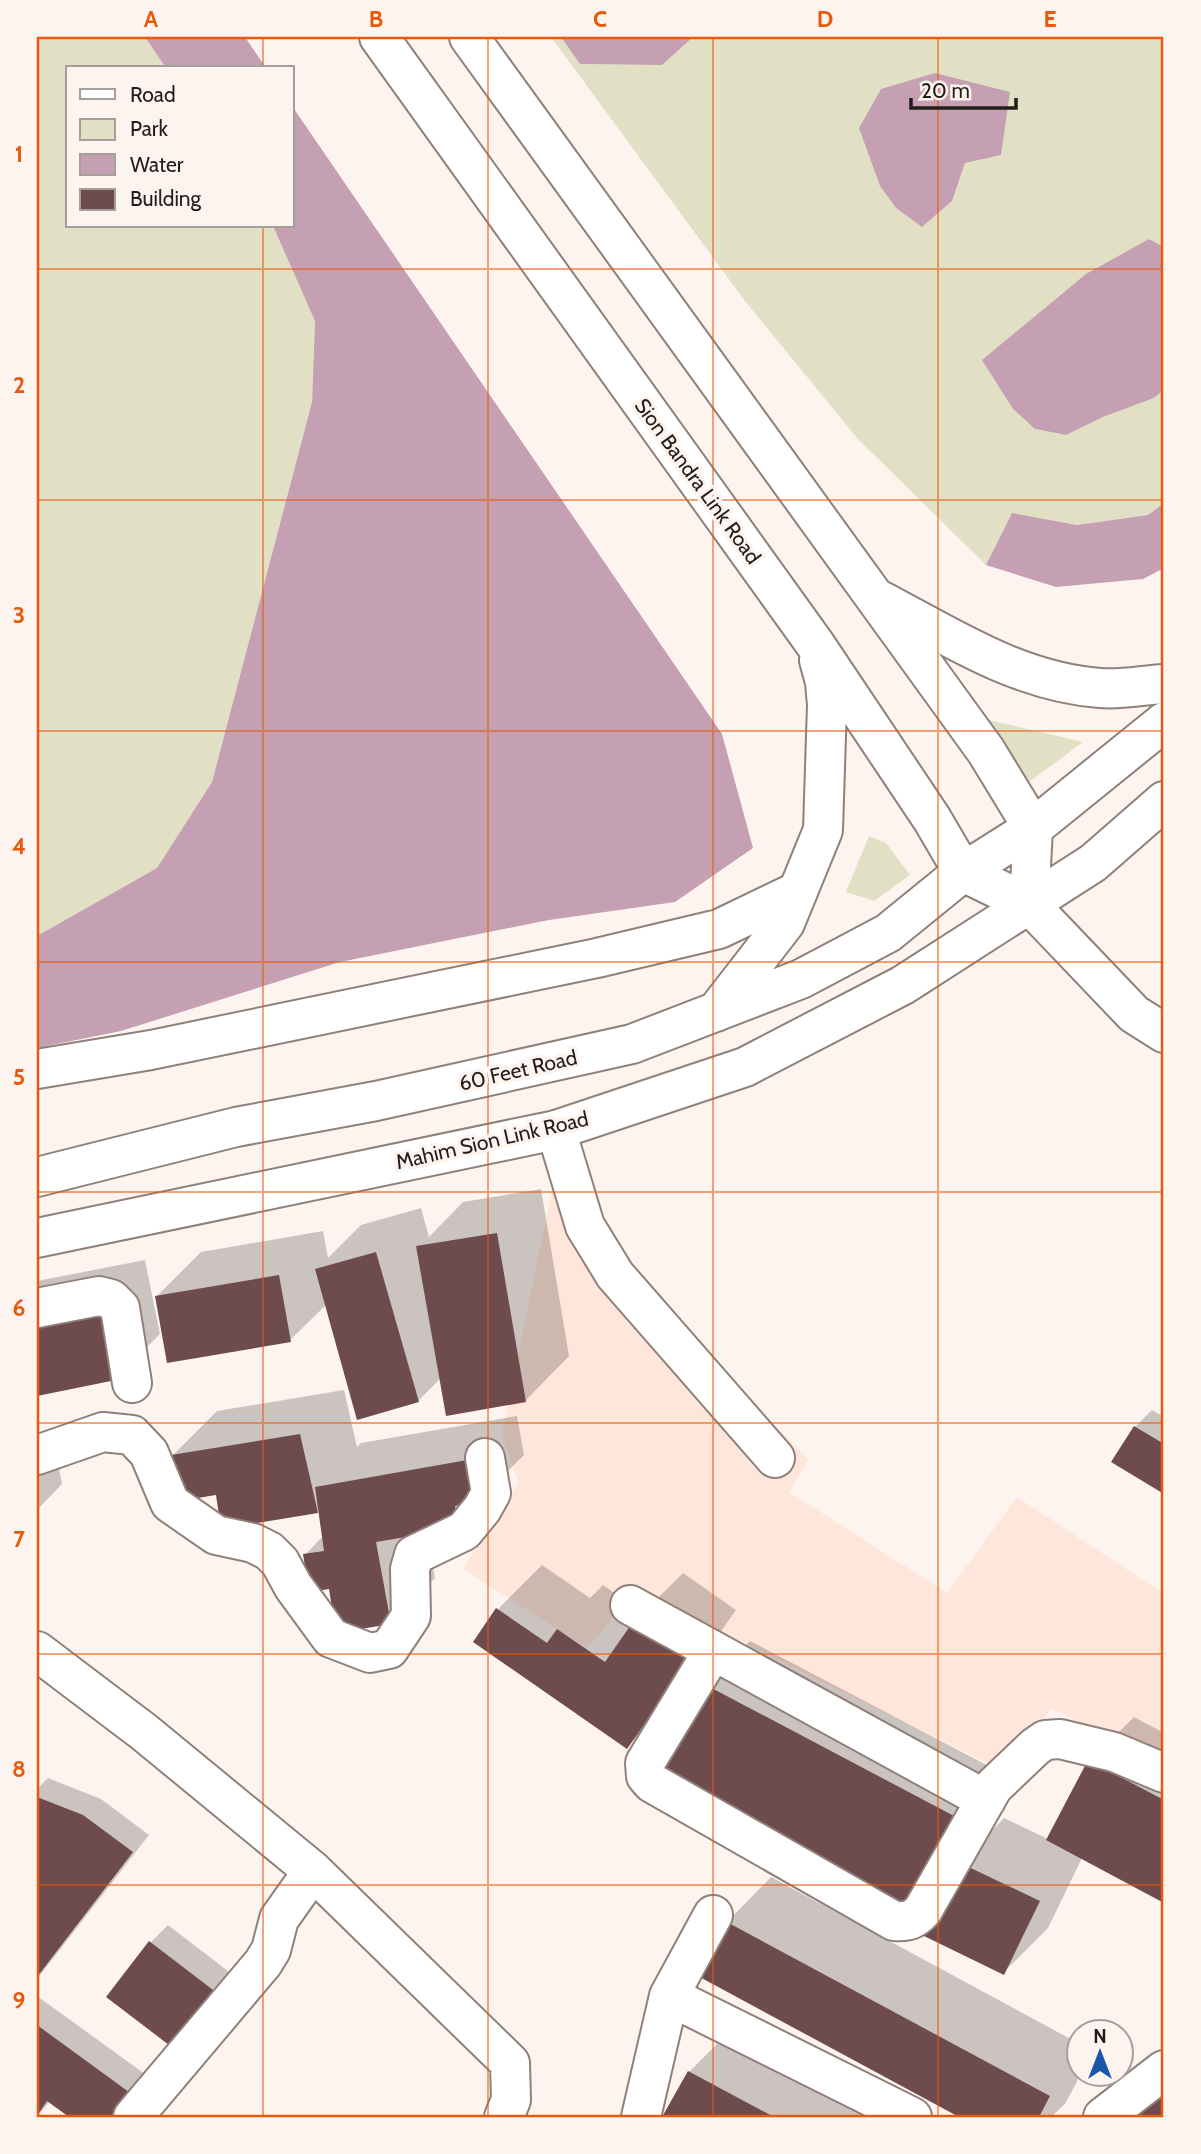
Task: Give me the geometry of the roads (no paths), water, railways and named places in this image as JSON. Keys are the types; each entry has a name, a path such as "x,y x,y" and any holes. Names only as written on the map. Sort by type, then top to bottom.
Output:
{"main road":[{"name":"Sion Bandra Link Road","path":"379,37 815,644 932,819 963,872"},
{"path":"469,37 986,751 1032,828 1029,904"},
{"path":"874,597 1003,665 1050,681 1102,688 1164,684"},
{"path":"714,1014 785,923 823,830 827,705 825,682 815,644"},
{"name":"60 Feet Road","path":"37,1177 236,1127 376,1101 632,1044 801,979 888,933 963,872 1032,828 1164,722"},
{"path":"1029,904 1093,863 1164,801"},
{"path":"963,872 1029,904 1134,1014 1164,1033"},
{"path":"37,1069 151,1050 597,958 719,929 798,891"},
{"name":"Mahim Sion Link Road","path":"37,1238 556,1130 745,1067 903,985 1029,904"},
{"path":"556,1130 585,1226 615,1275 775,1458"},
{"path":"37,1308 99,1296 111,1299 120,1308 132,1383"},
{"path":"37,1463 37,1455 103,1432 132,1435 149,1453 170,1503 216,1535 253,1543 269,1551 280,1562 293,1586 331,1638 370,1653 389,1649 411,1616 410,1569 414,1555 464,1531 482,1509 491,1493 485,1458"},
{"path":"630,1605 986,1800"},
{"path":"37,1651 145,1732 313,1871 510,2063 511,2099 504,2117"},
{"path":"713,1651 645,1763 646,1776 652,1783 894,1921 906,1922 915,1919 923,1910 993,1787 1035,1747 1045,1741 1060,1739 1114,1752 1164,1773"},
{"path":"133,2117 263,1963 271,1950 279,1919 313,1871"},
{"path":"641,2117 669,1996 713,1915"},
{"path":"669,1996 892,2113"},
{"path":"1103,2117 1164,2070"}],"water":[{"path":"145,37 245,37 265,66 165,66"},
{"path":"561,37 693,37 662,65 580,64"},
{"path":"935,73 1010,92 1001,155 965,163 952,201 922,227 896,208 880,186 859,128 881,89"},
{"path":"294,109 722,734 753,848 675,902 549,920 340,962 121,1031 37,1048 37,936 157,868 212,782 312,402 315,321 274,228 294,228"},
{"path":"1149,239 1164,247 1164,390 1154,398 1103,417 1066,435 1035,429 1013,409 982,360 1086,274"},
{"path":"1164,503 1164,568 1143,579 1056,587 986,565 1012,513 1077,525 1148,515"}]}
